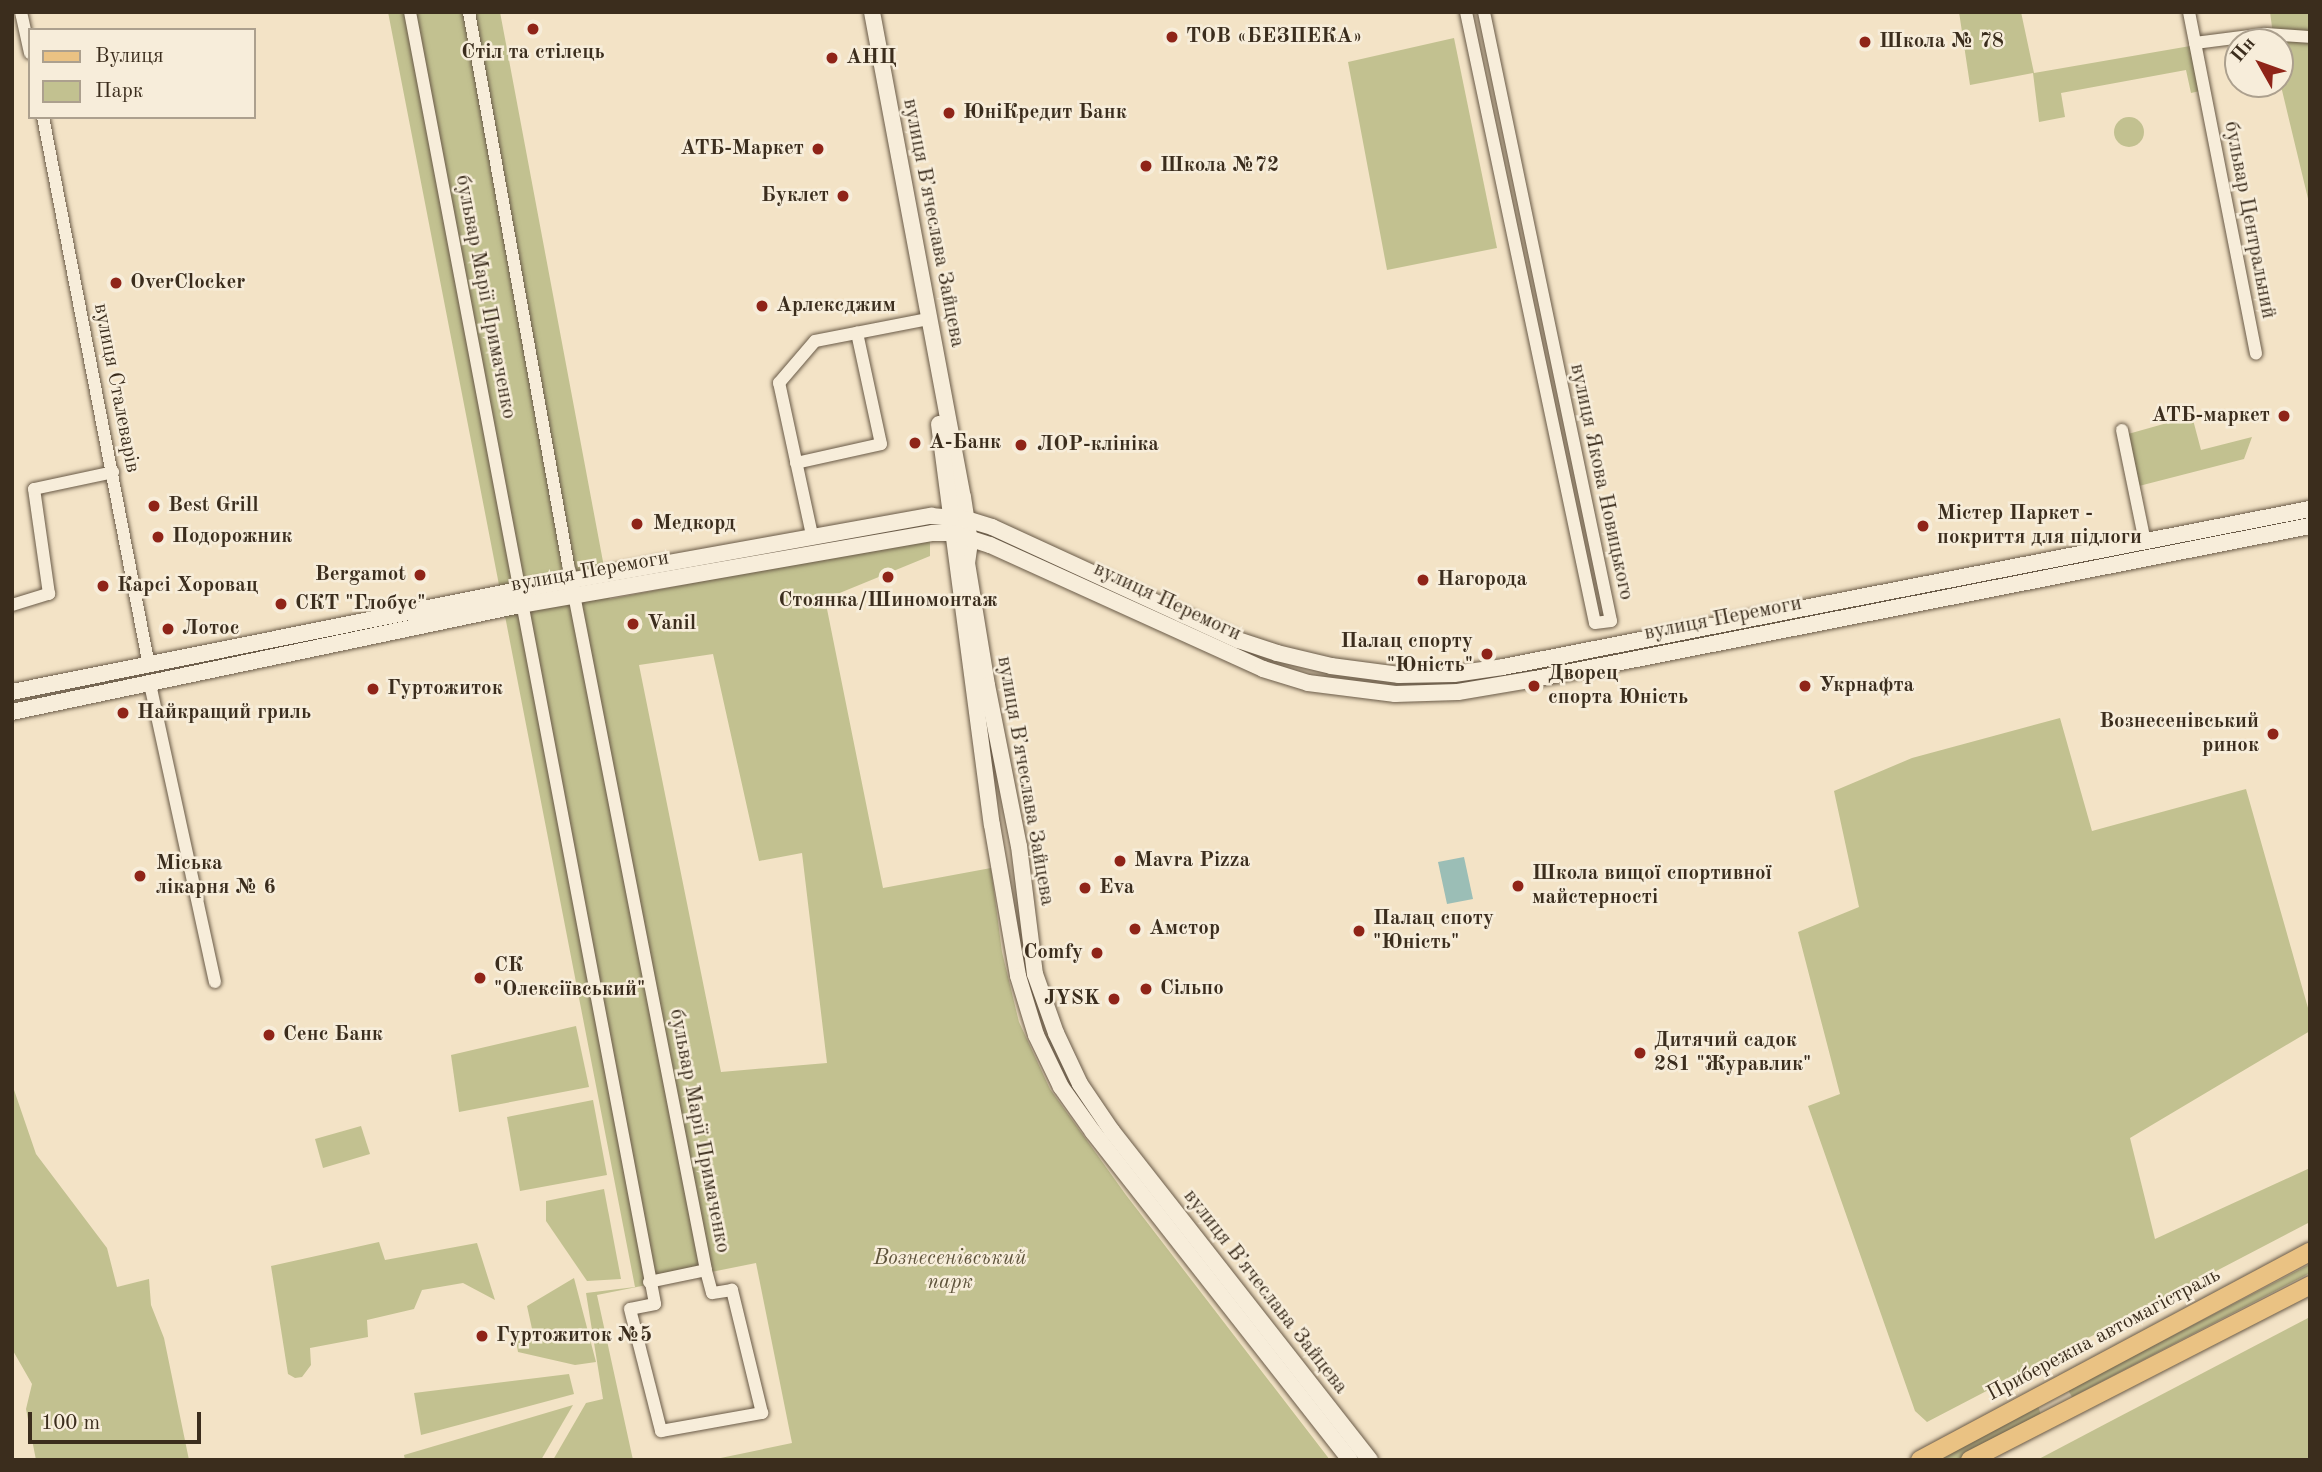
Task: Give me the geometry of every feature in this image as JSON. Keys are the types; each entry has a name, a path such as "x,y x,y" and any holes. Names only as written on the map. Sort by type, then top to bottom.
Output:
{"main road":[{"name":"вулиця Вʼячеслава Зайцева","path":"864,12 1019,846 1035,974 1056,1033 1080,1084 1112,1130 1370,1460"},
{"name":"вулиця Вʼячеслава Зайцева","path":"872,12 960,526 992,825 1018,976 1036,1035 1061,1087 1093,1132 1350,1460"},
{"name":"вулиця Перемоги","path":"573,588 933,533 960,526 992,527 1238,640 1298,659 1362,671 1454,674 1503,667 2310,509"},
{"name":"вулиця Перемоги","path":"12,692 573,588 812,535 931,516 960,526 1045,569 1263,669 1308,683 1358,692 1395,694 1458,692 1535,679 2310,526"},
{"name":"вулиця Перемоги","path":"12,712 150,684 519,598"},
{"path":"1358,692 1368,683 1362,671"},
{"path":"1395,694 1391,685 1399,674"},
{"name":"Прибережна автомагістраль","path":"1920,1460 2035,1396 2310,1252"},
{"path":"1970,1460 2072,1405 2310,1285"},
{"path":"2064,1381 2062,1396 2065,1404 2072,1405"},
{"path":"2035,1396 2054,1399 2059,1407 2053,1417"}],"street":[{"path":"21,12 28,44"},
{"name":"бульвар Марії Примаченко","path":"410,12 486,404 519,598 649,1282 706,1270 573,588 469,12"},
{"name":"вулиця Якова Новицького","path":"1466,12 1595,623 1611,621 1484,12"},
{"name":"бульвар Центральний","path":"2189,12 2256,353"},
{"path":"2196,43 2264,34 2310,37"},
{"name":"вулиця Сталеварів","path":"43,119 149,666"},
{"path":"812,535 779,383 815,341 923,320"},
{"path":"796,463 881,444 858,333"},
{"path":"2122,430 2145,542"},
{"path":"12,606 49,594 34,489 113,472"},
{"path":"150,684 215,982"},
{"path":"649,1282 655,1304 630,1309 661,1431 762,1413 732,1290 712,1293 706,1270"}],"green space":[{"name":"Вознесенівський парк","path":"388,12 500,12 610,599 930,537 930,556 825,599 883,888 991,868 1002,952 1019,1022 1050,1089 1126,1195 1330,1460 711,1460 792,1443 756,1263 597,1295 633,1460 553,1460 586,1403 603,1399 586,1293 635,1287","holes":["713,654 759,861 802,853 827,1063 721,1072 639,665"]},
{"path":"1959,12 2021,12 2034,73 2196,45 2204,90 2191,93 2186,70 2061,93 2065,117 2039,122 2033,73 1970,85"},
{"path":"2270,12 2310,12 2310,207 2284,98 2294,98 2294,28 2272,28"},
{"path":"1454,38 1497,248 1387,270 1348,62"},
{"path":"2129,117 2140,121 2144,132 2140,143 2129,147 2118,143 2114,132 2118,121"},
{"path":"2192,416 2201,450 2252,437 2244,459 2139,486 2128,434"},
{"path":"2060,718 2092,831 2246,789 2310,1015 2310,1031 2130,1138 2155,1239 2310,1168 2310,1222 1927,1422 1915,1411 1808,1106 1840,1094 1798,932 1859,907 1834,791 1912,758"},
{"path":"576,1026 589,1087 459,1112 451,1055"},
{"path":"12,1084 36,1154 107,1248 117,1287 149,1279 151,1305 164,1338 189,1460 36,1460 26,1409 32,1384 12,1349"},
{"path":"593,1100 607,1175 520,1191 507,1117"},
{"path":"361,1126 370,1154 323,1168 315,1139"},
{"path":"604,1189 621,1279 587,1281 546,1221 546,1201"},
{"path":"379,1242 385,1260 477,1243 495,1300 463,1283 422,1290 414,1309 367,1320 368,1337 310,1348 311,1365 302,1377 295,1378 288,1374 271,1266"},
{"path":"2310,1264 2310,1273 2072,1397 2068,1390"},
{"path":"574,1278 596,1362 575,1365 518,1352 516,1341 534,1338 527,1306"},
{"path":"2310,1317 2310,1460 2037,1460 2111,1421"},
{"path":"569,1374 574,1394 421,1435 414,1393"},
{"path":"573,1405 541,1460 405,1460 404,1455"},
{"path":"2038,1406 2041,1415 1959,1460 1939,1460"}],"water":[{"path":"1464,857 1473,899 1447,904 1438,862"}],"place":[{"name":"Стіл та стілець","path":"533,29"},
{"name":"ТОВ «БЕЗПЕКА»","path":"1172,37"},
{"name":"Школа № 78","path":"1865,42"},
{"name":"АНЦ","path":"832,58"},
{"name":"ЮніКредит Банк","path":"949,113"},
{"name":"АТБ-Маркет","path":"818,149"},
{"name":"Школа №72","path":"1146,166"},
{"name":"Буклет","path":"843,196"},
{"name":"OverClocker","path":"116,283"},
{"name":"Арлексджим","path":"762,306"},
{"name":"АТБ-маркет","path":"2284,416"},
{"name":"А-Банк","path":"915,443"},
{"name":"ЛОР-клініка","path":"1021,445"},
{"name":"Best Grill","path":"154,506"},
{"name":"Медкорд","path":"637,524"},
{"name":"Містер Паркет - покриття для підлоги","path":"1923,526"},
{"name":"Подорожник","path":"158,537"},
{"name":"Bergamot","path":"420,575"},
{"name":"Стоянка/Шиномонтаж","path":"888,577"},
{"name":"Нагорода","path":"1423,580"},
{"name":"Карсі Хоровац","path":"103,586"},
{"name":"СКТ \"Глобус\"","path":"281,604"},
{"name":"Vanil","path":"633,624"},
{"name":"Лотос","path":"168,629"},
{"name":"Палац спорту \"Юність\"","path":"1487,654"},
{"name":"Дворец спорта Юність","path":"1534,686"},
{"name":"Укрнафта","path":"1805,686"},
{"name":"Гуртожиток","path":"373,689"},
{"name":"Найкращий гриль","path":"123,713"},
{"name":"Вознесенівський ринок","path":"2273,734"},
{"name":"Mavra Pizza","path":"1120,861"},
{"name":"Мiська лiкарня № 6","path":"140,876"},
{"name":"Школа вищої спортивної майстерності","path":"1518,886"},
{"name":"Eva","path":"1085,888"},
{"name":"Амстор","path":"1135,929"},
{"name":"Палац споту \"Юність\"","path":"1359,931"},
{"name":"Comfy","path":"1097,953"},
{"name":"СК \"Олексіївський\"","path":"480,978"},
{"name":"Сільпо","path":"1146,989"},
{"name":"JYSK","path":"1114,999"},
{"name":"Сенс Банк","path":"269,1035"},
{"name":"Дитячий садок 281 \"Журавлик\"","path":"1640,1053"},
{"name":"Гуртожиток №5","path":"482,1336"}]}
